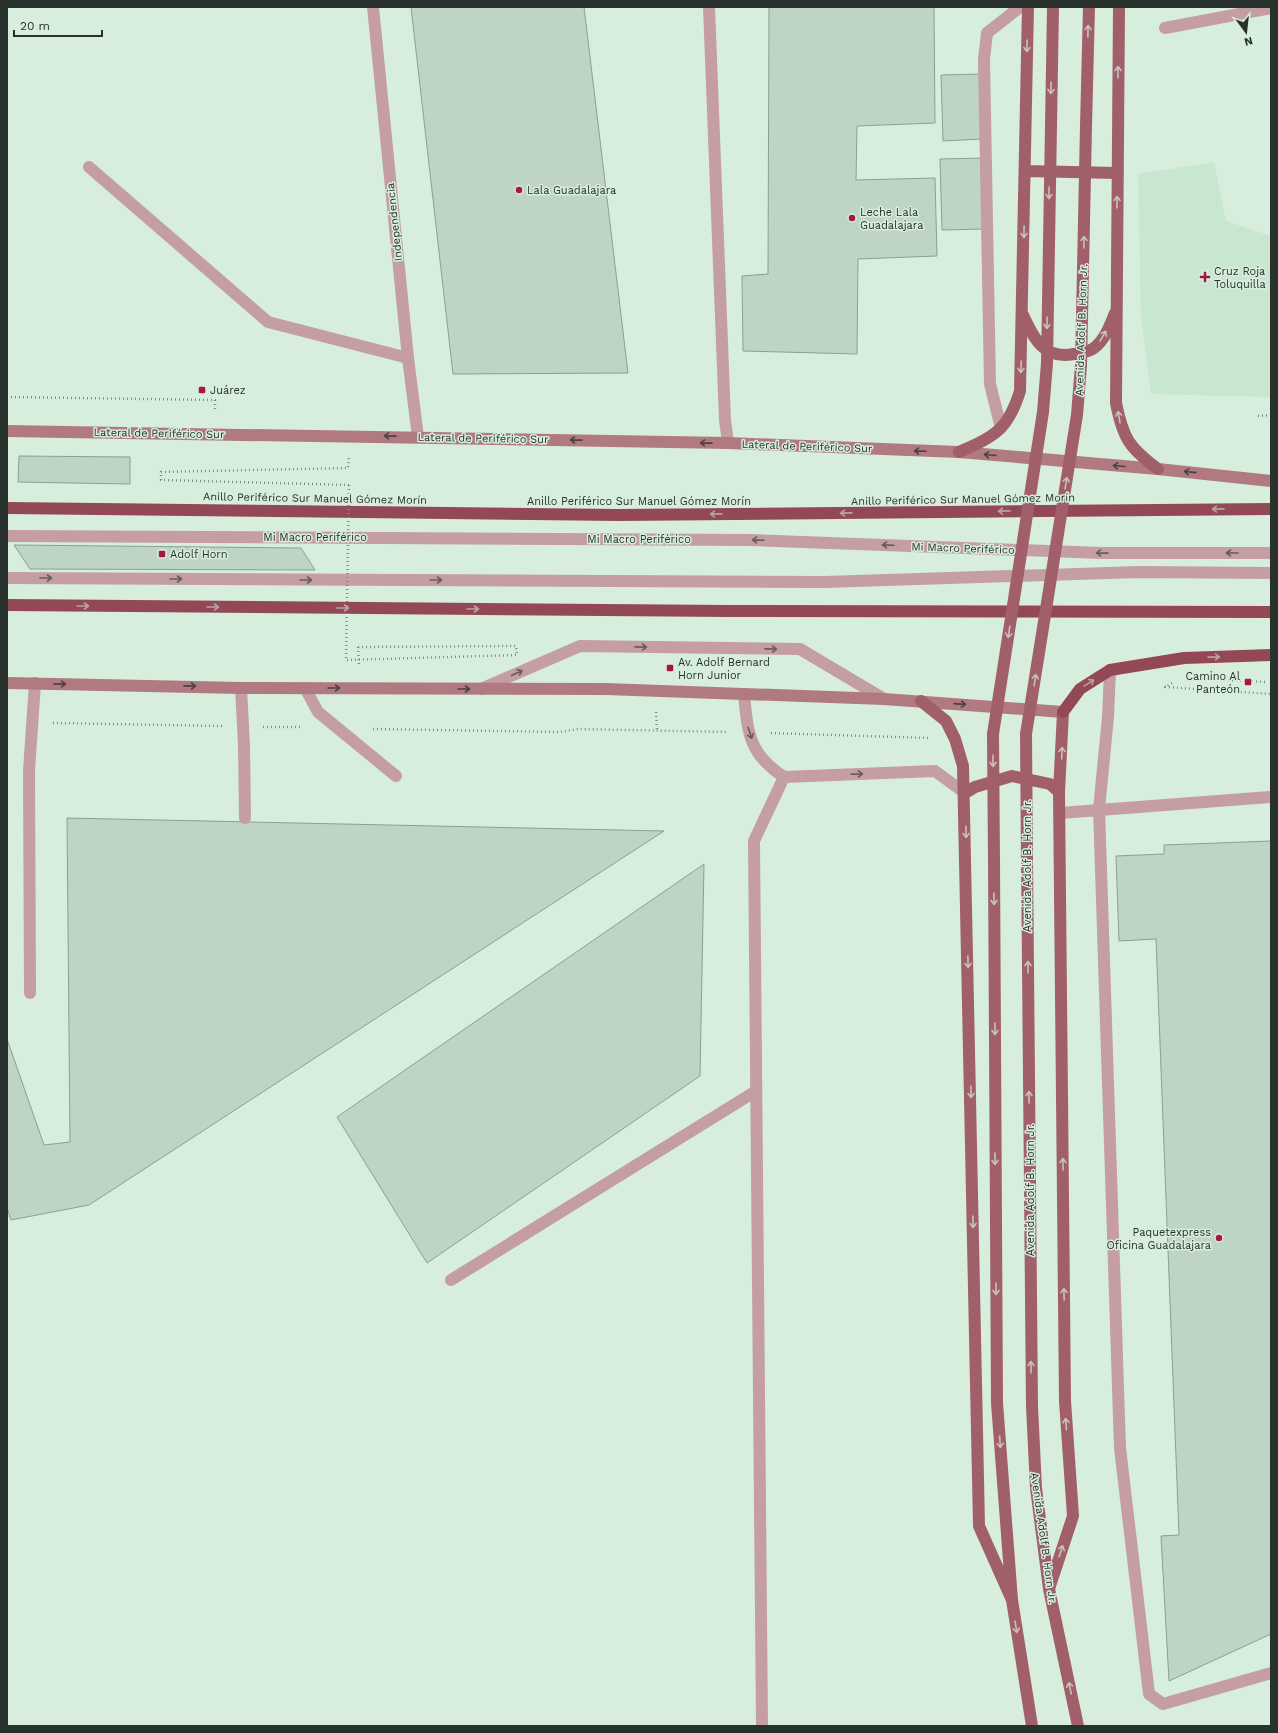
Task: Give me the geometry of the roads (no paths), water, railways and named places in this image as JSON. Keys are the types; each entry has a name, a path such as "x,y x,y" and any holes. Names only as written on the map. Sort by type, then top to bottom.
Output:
{"highway":[{"name":"Anillo Periférico Sur Manuel Gómez Morín","path":"7,508 618,515 1271,509"},
{"path":"7,606 729,611 1271,612"},
{"path":"1063,712 1080,689 1110,670 1184,658 1271,655"}],"main road":[{"path":"959,452 985,440 1001,428 1014,411 1020,391 1028,7"},
{"path":"1032,1726 1012,1600 997,1403 993,734 1043,412 1047,363 1053,7"},
{"name":"Avenida Adolf B. Horn Jr.","path":"1078,1726 1049,1588 1036,1488 1032,1406 1026,734 1077,415 1081,365 1088,7"},
{"path":"1119,7 1116,403 1120,425 1128,443 1144,459 1158,469"},
{"path":"1025,171 1118,172"},
{"path":"1022,314 1035,339 1047,352 1065,356 1094,349 1102,340 1116,311"},
{"path":"921,701 946,721 955,739 963,766 965,793 979,1526 1012,1600"},
{"path":"1049,1588 1073,1516 1065,1400 1059,792 1063,712"},
{"path":"965,793 975,787 1012,776 1050,784 1059,792"}],"street":[{"name":"Independencia","path":"373,7 408,358 418,437"},
{"path":"709,7 725,420 728,443"},
{"path":"1001,428 990,384 984,59 987,33 1020,7"},
{"path":"1165,28 1271,8"},
{"path":"89,166 268,322 408,358"},
{"name":"Lateral de Periférico Sur","path":"7,431 728,443 959,452 1158,469 1271,482"},
{"name":"Mi Macro Periférico","path":"7,536 751,540 1102,553 1271,554"},
{"path":"7,578 825,582 1138,572 1271,573"},
{"path":"481,689 580,646 792,649 800,650 884,698"},
{"path":"1110,670 1108,717 1100,810 1120,1448 1149,1694 1163,1704 1271,1673"},
{"path":"7,683 241,688 606,689 744,695 884,698 1063,712"},
{"path":"30,993 29,771 35,683"},
{"path":"241,688 245,818"},
{"path":"305,688 318,712 396,776"},
{"path":"744,695 748,732 768,766 784,777 936,771 965,793"},
{"path":"762,1726 754,841 784,777"},
{"path":"1060,813 1270,797"},
{"path":"451,1280 756,1091"}],"place":[{"name":"Lala Guadalajara","path":"519,190"},
{"name":"Leche Lala Guadalajara","path":"852,218"},
{"name":"Cruz Roja Toluquilla","path":"1205,277"},
{"name":"Juárez","path":"202,390"},
{"name":"Adolf Horn","path":"162,554"},
{"name":"Av. Adolf Bernard Horn Junior","path":"670,668"},
{"name":"Camino Al Panteón","path":"1248,682"},
{"name":"Paquetexpress Oficina Guadalajara","path":"1219,1238"}]}
